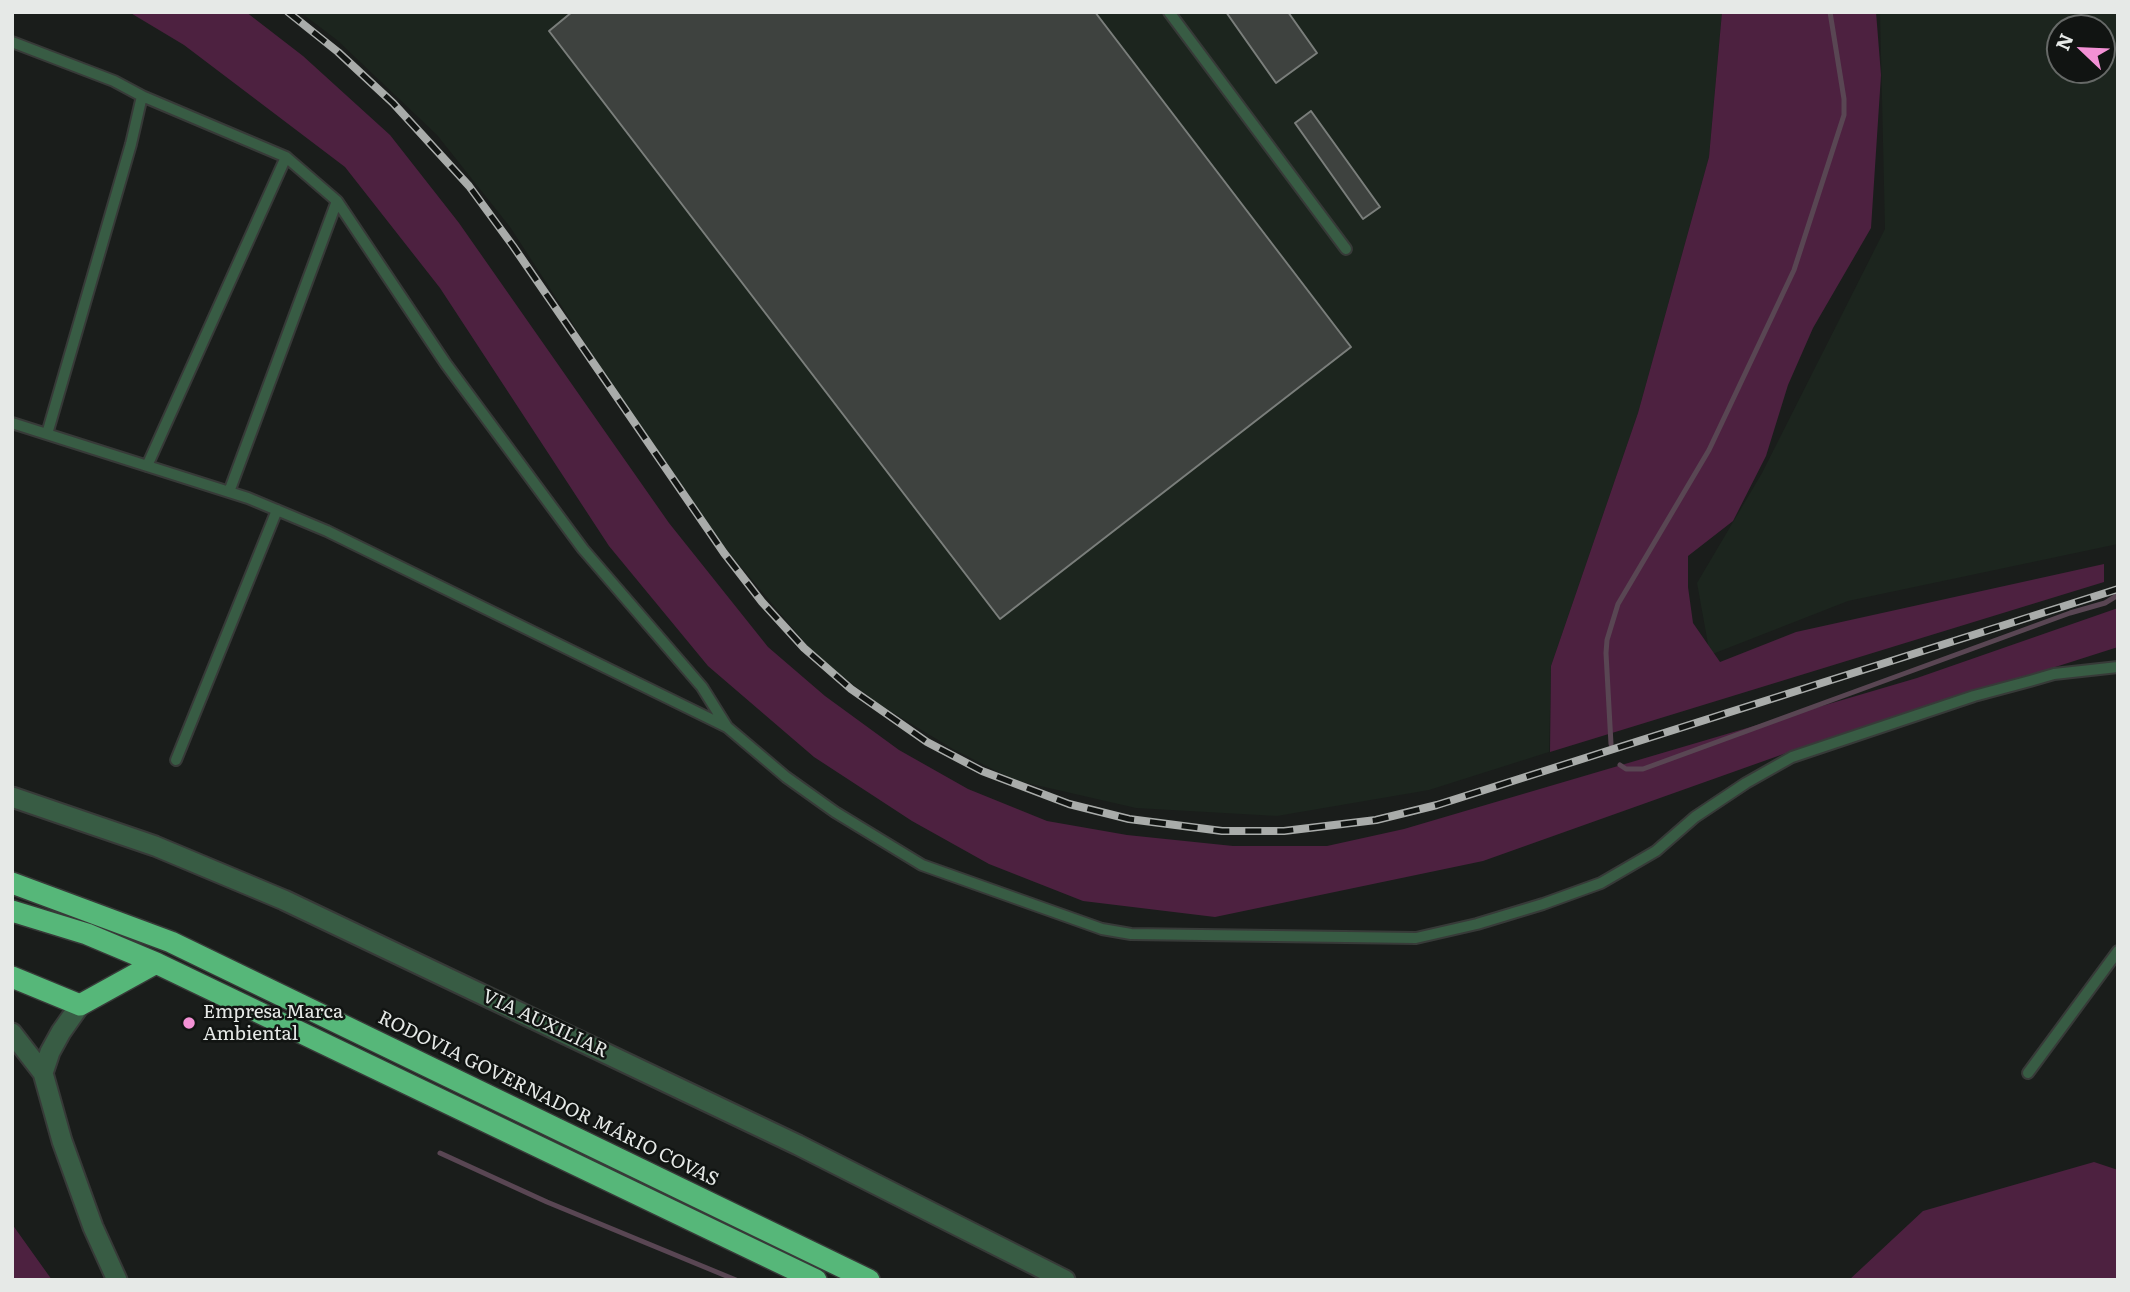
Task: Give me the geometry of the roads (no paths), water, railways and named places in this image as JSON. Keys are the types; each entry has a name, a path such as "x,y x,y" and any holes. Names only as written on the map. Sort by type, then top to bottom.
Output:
{"highway":[{"name":"RODOVIA GOVERNADOR MÁRIO COVAS","path":"12,883 171,942 869,1280"},
{"path":"12,911 87,934 156,964 816,1280"},
{"path":"12,977 80,1005 156,964"}],"street":[{"name":"VIA AUXILIAR","path":"12,797 155,846 284,900 798,1145 1065,1280"},
{"path":"43,1073 50,1052 80,1005"},
{"path":"12,1034 43,1073 62,1141 93,1227 117,1280"}],"lane":[{"path":"1169,12 1346,249"},
{"path":"12,42 114,81 142,96 286,157 337,201 446,364 583,549 702,687 727,727"},
{"path":"47,434 131,144 142,96"},
{"path":"147,466 286,157"},
{"path":"229,492 337,201"},
{"path":"12,423 229,492 327,531 727,727 786,777 835,812 922,865 1102,929 1131,934 1416,938 1477,924 1601,883 1656,851 1695,817 1746,783 1792,757 1974,696 2042,677 2118,667"},
{"path":"176,760 276,510"},
{"path":"2028,1073 2118,951"}],"waterway":[{"path":"1611,744 1606,653 1607,640 1618,604 1709,450 1794,270 1844,115 1844,99 1830,12"},
{"path":"1620,765 1626,769 1643,769 2070,613 2105,603 2118,595"},
{"path":"440,1153 547,1202 736,1280"}],"railway":[{"path":"288,12 338,52 393,103 469,186 724,553 762,602 804,648 851,689 927,742 982,771 1069,804 1129,819 1222,831 1284,831 1376,820 1437,805 2118,589"}],"place":[{"name":"Empresa Marca Ambiental","path":"189,1023"}]}
